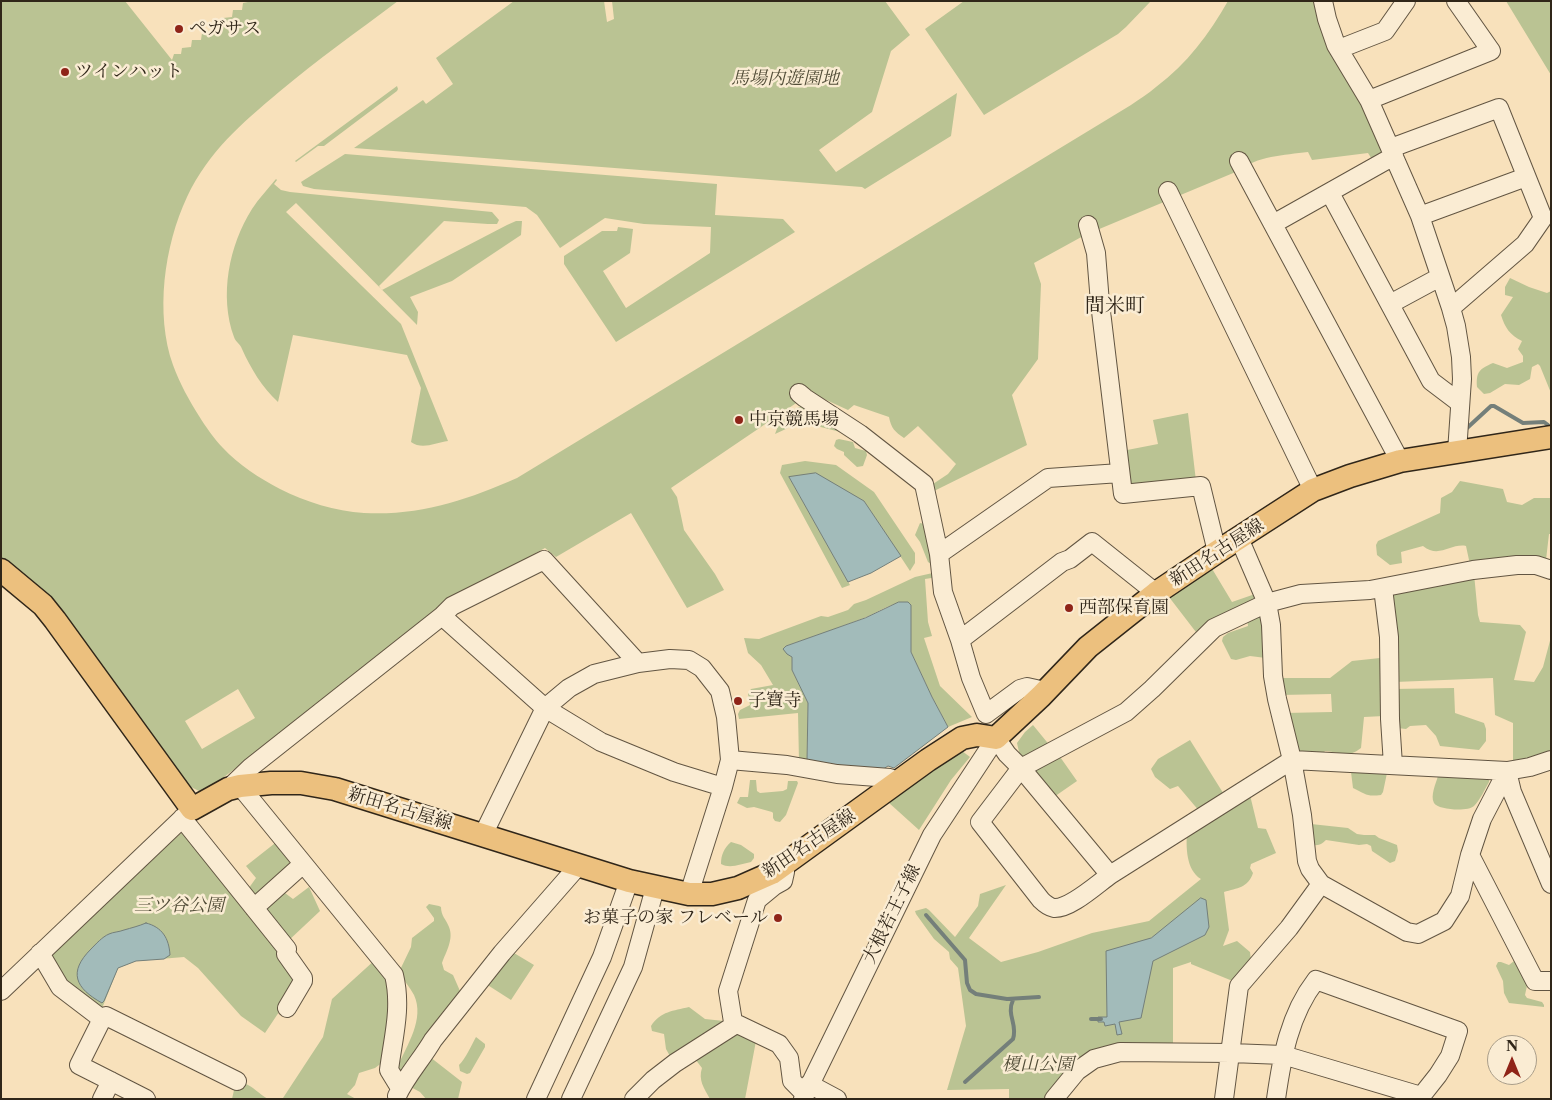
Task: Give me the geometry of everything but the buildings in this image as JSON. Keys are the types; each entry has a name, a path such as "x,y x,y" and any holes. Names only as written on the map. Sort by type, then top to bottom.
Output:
{"main road":[{"name":"新田名古屋線","path":"187,814 234,788 271,783 301,783 335,789 655,888 689,894 712,894 738,888 772,873 928,760 962,738 977,735 996,738 1045,692 1088,647 1156,593 1313,490 1350,476 1400,461 1551,436"},
{"path":"1,570 36,600 55,620 187,814"}],"street":[{"path":"1323,1 1327,19 1339,49 1369,100 1420,216 1451,308 1461,357 1457,452"},
{"path":"1339,49 1385,31 1406,1"},
{"path":"1369,100 1491,51 1456,1"},
{"path":"1273,224 1330,193 1393,152 1499,108 1543,218 1525,244 1451,308"},
{"path":"1239,161 1400,461"},
{"path":"1420,216 1526,177"},
{"path":"1168,191 1313,490"},
{"path":"1330,193 1431,381 1460,403"},
{"path":"1088,225 1096,253 1100,303 1123,494 1202,486 1217,552"},
{"path":"1390,304 1440,277"},
{"path":"799,393 860,434 924,484 939,554 943,592 971,678 986,714 1020,689 1027,687 1045,692"},
{"path":"939,554 1048,478 1120,473"},
{"path":"1239,538 1267,603 1271,624 1272,676 1292,760 1302,815 1307,861 1310,869 1321,884 1408,932 1418,934 1444,921 1460,896 1470,855 1482,819 1507,770"},
{"path":"960,640 1062,562 1070,559 1092,542 1156,593"},
{"path":"398,1093 389,1070 396,1029 398,990 394,975 303,864 234,788 258,761 442,616 452,606 544,560 638,664"},
{"path":"1551,570 1536,565 1517,565 1473,570 1383,588 1355,592 1301,594 1267,603 1214,628 1126,712 1021,768 980,822 1041,900 1049,906 1056,908 1067,905 1292,760 1507,770 1530,767 1551,760"},
{"path":"1383,588 1388,637 1393,765"},
{"path":"442,616 545,708 601,742 674,772 723,787"},
{"path":"483,835 545,708 569,688 594,674 670,659 689,660 702,668 720,691 726,717 730,760 689,894"},
{"path":"996,738 1007,754 1021,768 1110,876"},
{"name":"大根若王子線","path":"806,1092 932,835 996,738"},
{"path":"730,760 787,765 837,774 890,778 895,784"},
{"path":"1507,770 1512,792 1551,884"},
{"path":"1,991 187,814 254,908 287,949 286,954 303,978 287,1008"},
{"path":"1470,855 1535,981 1551,981"},
{"path":"254,908 303,864"},
{"path":"784,864 783,881 757,900 732,976 728,991 733,1022 778,1044 789,1058 792,1080 806,1092 837,1099"},
{"path":"398,1093 433,1040 502,953 579,865"},
{"path":"536,1099 602,957 629,881"},
{"path":"1224,1099 1239,986 1289,928 1321,884"},
{"path":"571,1099 633,967 655,888"},
{"path":"40,952 60,987 102,1018"},
{"path":"1054,1099 1077,1071 1094,1059 1120,1052 1283,1055 1420,1097 1438,1075 1450,1056 1458,1031 1316,980 1306,993 1292,1024 1283,1055 1276,1099"},
{"path":"102,1018 106,1016 237,1081"},
{"path":"102,1018 80,1065 146,1099"},
{"path":"634,1099 653,1080 675,1063 736,1024"},
{"path":"102,1099 110,1081"}],"green space":[{"path":"1,1 125,1 172,60 174,54 181,54 182,48 191,47 192,40 201,40 202,33 211,33 213,25 221,25 223,18 232,17 233,10 242,10 243,3 253,1 398,1 323,57 252,115 227,139 205,166 187,197 179,216 168,258 163,302 167,345 173,365 192,404 216,441 243,466 280,489 321,505 353,512 385,513 424,509 461,500 517,478 1131,105 1150,92 1178,68 1205,37 1228,1 1317,1 1384,155 1373,161 1368,153 1312,160 1308,152 1262,159 1238,171 1085,235 1034,263 1041,284 1038,359 1012,395 1027,445 930,493 930,486 948,474 956,464 918,426 904,438 894,429 889,417 854,405 848,410 811,393 671,488 677,497 684,530 724,590 687,608 631,513 556,557 545,548 453,599 422,626 203,793 181,782 70,621 1,558","holes":["238,689 255,718 202,749 185,721"]},
{"name":"馬場内遊園地","path":"514,1 604,1 607,22 614,19 612,1 885,1 910,35 891,51 872,112 819,150 836,172 957,93 951,136 865,189 862,187 354,148 423,100 426,104 453,84 436,58"},
{"path":"964,1 1151,1 1118,34 984,115 925,29"},
{"path":"1506,1 1551,1 1551,75"},
{"path":"397,86 397,91 324,146 318,146 295,161"},
{"path":"345,154 717,184 715,215 783,219 795,232 616,342 564,264 564,256 602,231 617,231 618,227 633,229 630,253 603,271 626,308 710,253 711,227 644,224 605,218 560,248 537,215 526,207 314,189 303,186 301,182"},
{"path":"276,179 274,184 281,190 290,192 492,212 499,220 497,224 444,221 379,286 381,289 296,203 286,212 401,324 448,441 424,446 411,442 421,388 407,355 293,335 278,402 257,377 234,337 227,305 227,288 232,255 237,238 255,205"},
{"path":"516,221 522,221 521,235 452,281 410,297 418,312 417,325 382,290 507,225"},
{"path":"1510,278 1547,293 1551,291 1551,393 1538,364 1532,367 1530,379 1519,385 1505,384 1490,393 1484,394 1477,387 1478,374 1484,367 1493,363 1507,368 1523,362 1523,356 1518,349 1522,341 1508,331 1501,315 1513,297 1505,295 1505,287"},
{"path":"804,405 856,436 809,424 788,428 775,434 780,421 786,418 792,410"},
{"path":"1188,413 1196,481 1129,489 1122,451 1158,444 1153,420"},
{"path":"836,440 853,442 855,448 866,451 867,455 863,466 857,467 844,455 844,452 834,446"},
{"path":"805,461 836,465 874,492 915,553 915,563 910,571 864,501 789,477 850,585 842,588 780,473 782,465"},
{"path":"1460,481 1503,489 1507,502 1522,505 1534,498 1551,498 1551,534 1549,534 1546,560 1471,565 1466,546 1434,551 1423,546 1401,552 1402,563 1390,565 1377,555 1376,545 1378,541 1440,513 1441,498 1452,492"},
{"path":"920,523 924,524 935,564 928,562 915,535"},
{"path":"1211,567 1232,602 1258,593 1261,599 1199,636 1169,597"},
{"path":"937,572 938,577 925,579 928,622 932,636 924,638 940,686 972,717 948,727 911,652 911,605 908,602 902,602 786,646 792,657 792,670 808,703 807,762 799,762 798,713 739,719 738,714 740,710 750,705 748,694 751,689 773,685 761,665 748,653 744,638 759,639 821,616 828,617 848,610 854,604 915,577"},
{"path":"1474,574 1480,622 1520,625 1526,632 1514,680 1534,682 1543,667 1551,637 1551,757 1513,766 1513,723 1495,715 1493,678 1395,682 1390,591"},
{"path":"1259,614 1265,617 1266,658 1250,656 1236,660 1231,659 1222,641 1223,637 1228,633 1248,626 1247,619"},
{"path":"1380,658 1385,661 1384,716 1364,717 1361,748 1348,754 1325,751 1320,757 1297,756 1285,713 1332,712 1331,694 1280,695 1280,678 1330,678 1352,661"},
{"path":"1454,688 1455,713 1484,723 1486,741 1479,750 1440,746 1436,736 1426,725 1410,726 1406,729 1397,728 1393,689"},
{"path":"1033,725 1051,747 1021,761 1017,743"},
{"path":"1190,740 1225,796 1200,812 1178,786 1170,789 1155,777 1151,769 1158,759"},
{"path":"962,751 970,757 951,780 919,830 888,802 952,756"},
{"path":"1058,754 1077,781 1051,799 1026,771"},
{"path":"1351,772 1387,773 1381,795 1369,795 1353,788"},
{"path":"1438,776 1489,778 1489,782 1474,806 1466,809 1453,809 1441,807 1434,803 1433,793"},
{"path":"750,780 756,780 757,791 760,793 783,791 787,789 788,781 797,781 798,783 786,815 780,822 775,821 772,812 754,807 747,808 737,803 740,797 748,797"},
{"name":"榎山公園","path":"1249,791 1258,828 1266,829 1276,853 1251,864 1250,868 1253,873 1245,885 1224,892 1229,930 1223,946 1237,941 1250,952 1251,960 1235,982 1191,964 1191,962 1173,968 1173,1048 1120,1047 1048,1099 1009,1099 1009,1089 947,1090 966,1026 958,968 950,959 949,952 934,939 915,911 926,908 955,937 978,906 980,894 1006,885 969,938 1001,962 1038,952 1092,933 1149,921 1201,879 1192,870 1188,858 1187,832"},
{"path":"1311,824 1348,828 1357,834 1375,835 1397,845 1398,851 1395,861 1390,863 1372,851 1371,846 1367,844 1359,845 1326,840 1319,845 1309,845"},
{"name":"三ツ谷公園","path":"185,830 282,949 299,982 265,1033 241,1016 198,968 184,957 136,961 118,968 101,1011 83,1001 46,959 159,852"},
{"path":"279,840 300,864 255,903 246,892 256,878 246,866"},
{"path":"731,842 741,845 754,854 751,862 732,866 721,864 723,852"},
{"path":"309,887 320,911 287,942 261,907 281,890 293,899"},
{"path":"429,904 441,907 449,927 451,936 442,963 444,970 453,975 460,991 459,999 404,1080 397,1068 416,1023 417,1004 414,995 399,972 411,947 412,938 434,921 426,907"},
{"path":"509,950 534,965 511,1000 486,984"},
{"path":"376,959 392,983 383,1062 375,1068 359,1073 355,1085 347,1094 356,1099 279,1099 283,1098 323,1037 332,999"},
{"path":"1514,961 1518,963 1528,981 1525,995 1527,998 1542,1002 1544,1007 1509,1003 1504,993 1503,981 1496,966 1498,962 1509,965"},
{"path":"689,1007 705,1019 726,1022 671,1058 666,1049 664,1034 652,1031 651,1026 663,1014"},
{"path":"738,1026 756,1041 745,1099 710,1099 701,1080 702,1068 692,1055"},
{"path":"476,1037 485,1044 485,1047 470,1073 467,1074 460,1071 459,1065"},
{"path":"430,1057 462,1082 458,1099 426,1099 420,1092 407,1085"},
{"path":"244,1083 268,1099 232,1099 234,1090 238,1085"}],"water":[{"path":"816,473 864,501 901,556 871,573 848,582 789,477"},
{"path":"899,602 908,602 911,605 911,652 948,727 894,768 888,766 880,771 807,762 808,703 792,670 792,657 783,649 786,646 865,618"},
{"path":"1201,898 1206,900 1209,927 1205,935 1153,961 1141,1018 1119,1022 1122,1034 1117,1035 1115,1024 1105,1026 1104,1022 1098,1022 1098,1017 1107,1017 1106,951 1151,938"},
{"path":"146,923 156,927 164,934 170,955 164,959 136,961 118,968 102,1003 81,985 77,972 79,965 84,957 106,935"}],"waterway":[{"path":"1466,429 1491,406 1523,423 1544,422 1548,425"},
{"path":"926,915 965,960 967,983 970,990 976,994 1007,999 1039,997"},
{"path":"965,1082 1013,1039 1014,1029 1011,1010 1013,1000"},
{"path":"1091,1019 1101,1019"}],"place":[{"name":"ペガサス","path":"179,29"},
{"name":"ツインハット","path":"65,72"},
{"name":"中京競馬場","path":"739,420"},
{"name":"西部保育園","path":"1069,608"},
{"name":"子寶寺","path":"738,701"},
{"name":"お菓子の家 フレベール","path":"778,918"}],"district":[{"name":"間米町","path":"1115,306"}]}
